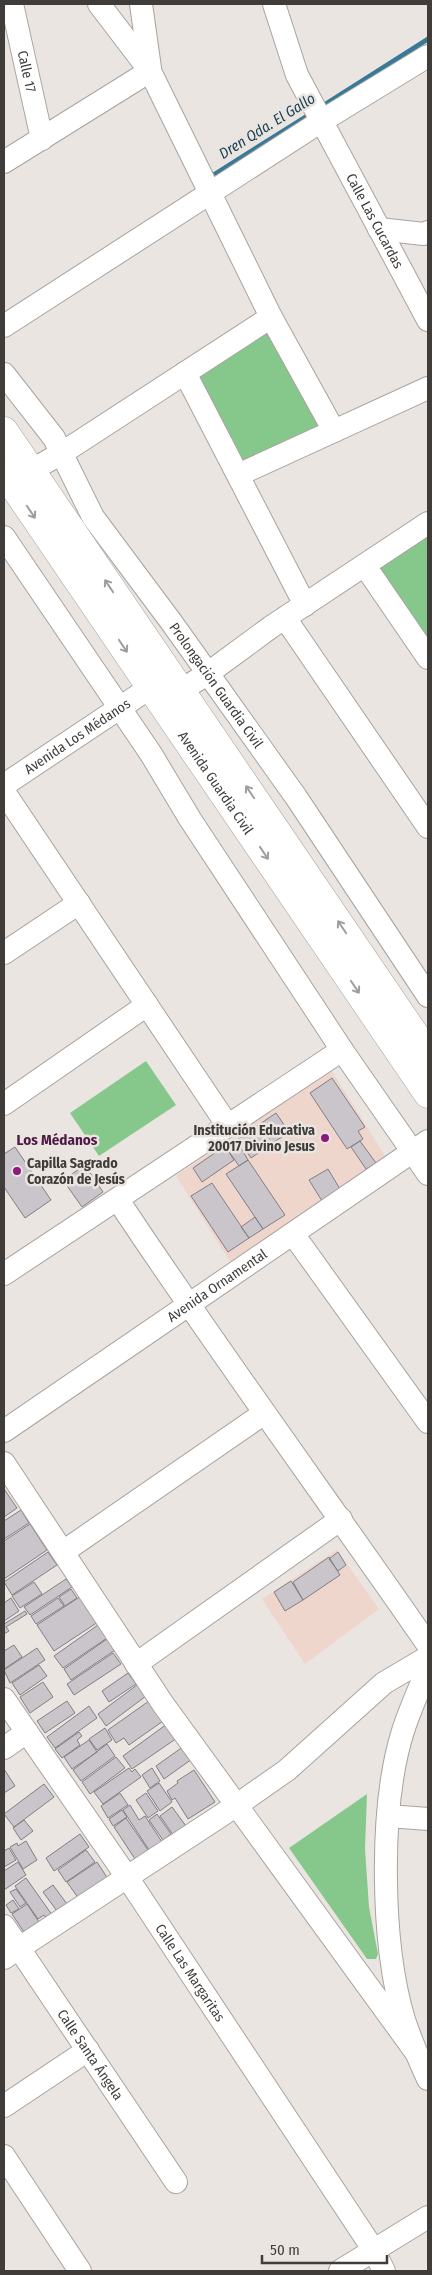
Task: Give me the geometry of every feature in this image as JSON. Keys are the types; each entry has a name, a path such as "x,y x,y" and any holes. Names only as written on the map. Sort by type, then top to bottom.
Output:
{"highway":[{"name":"Avenida Guardia Civil","path":"4,431 180,691 425,1074"},
{"name":"Avenida Guardia Civil","path":"4,472 151,687 425,1074"}],"street":[{"name":"Calle 17","path":"12,4 42,139"},
{"path":"99,4 150,71 271,317 334,431"},
{"path":"141,4 150,71"},
{"path":"274,4 297,75 320,122"},
{"path":"4,326 210,192 428,56"},
{"path":"4,162 150,71"},
{"name":"Calle Las Cucardas","path":"320,122 428,320"},
{"path":"379,229 424,234 428,232"},
{"path":"30,471 62,453 271,317"},
{"path":"185,373 305,605"},
{"name":"Prolongación Guardia Civil","path":"4,374 54,438 93,517 172,623 296,797 428,996"},
{"path":"238,475 428,388"},
{"path":"180,691 285,618 428,523"},
{"path":"4,537 151,754 190,819 342,1050 420,1146 428,1174"},
{"path":"365,566 426,651"},
{"path":"285,618 428,827"},
{"name":"Avenida Los Médanos","path":"4,785 151,687"},
{"path":"4,792 228,1126"},
{"path":"4,953 79,903"},
{"path":"4,1104 147,1005"},
{"path":"4,1274 342,1050"},
{"name":"Avenida Ornamental","path":"4,1431 420,1146"},
{"path":"118,1200 263,1414 341,1519 428,1645"},
{"path":"293,1234 428,1422"},
{"path":"63,1552 263,1414"},
{"path":"4,1463 163,1704 415,2051"},
{"path":"136,1664 341,1519"},
{"path":"11,1953 237,1806 287,1770 384,1683 428,1657"},
{"path":"428,1668 403,1732 394,1770 388,1816 386,1870 388,1926 396,1986 415,2051 428,2079"},
{"name":"Calle Las Margaritas","path":"4,1699 127,1877 374,2249 384,2271"},
{"path":"4,1748 27,1732"},
{"path":"388,1816 428,1819"},
{"name":"Calle Santa Ángela","path":"4,1926 11,1953 88,2050 176,2182"},
{"path":"4,2106 88,2050"},
{"path":"4,2156 80,2271"},
{"path":"340,2271 428,2217"}],"shaded area":[{"path":"331,1070 389,1162 231,1263 176,1176"},
{"path":"337,1550 379,1609 305,1664 262,1599"}],"green space":[{"path":"270,327 324,423 243,468 194,373"},
{"path":"428,533 428,639 378,569"},
{"path":"146,1061 176,1105 99,1156 70,1113"},
{"path":"367,1794 365,1849 369,1907 378,1954 376,1959 367,1959 289,1848"}],"building":[{"path":"332,1078 365,1127 358,1131 363,1139 347,1149 310,1093"},
{"path":"276,1113 289,1132 251,1158 238,1139"},
{"path":"236,1139 248,1160 239,1166 225,1146"},
{"path":"360,1141 376,1163 366,1169 351,1147"},
{"path":"225,1146 234,1160 202,1182 193,1168"},
{"name":"Capilla Sagrado Corazón de Jesús","path":"15,1147 51,1200 25,1218 4,1187 4,1154"},
{"path":"248,1160 285,1215 263,1229 226,1174"},
{"path":"85,1165 103,1192 82,1207 63,1180"},
{"path":"328,1169 340,1189 322,1201 309,1180"},
{"path":"212,1183 249,1238 228,1252 191,1196"},
{"path":"255,1217 263,1229 249,1238 241,1227"},
{"path":"4,1489 17,1508 4,1517"},
{"path":"21,1510 29,1523 4,1539 4,1521"},
{"path":"30,1524 47,1550 4,1579 4,1541"},
{"path":"48,1552 57,1565 12,1595 4,1582"},
{"path":"338,1552 346,1565 338,1571 329,1559"},
{"path":"329,1557 340,1575 303,1600 293,1582"},
{"path":"66,1579 72,1587 30,1615 24,1607"},
{"path":"291,1581 303,1600 285,1611 274,1592"},
{"path":"34,1582 42,1594 20,1608 12,1596"},
{"path":"71,1589 77,1598 65,1606 59,1597"},
{"path":"81,1596 98,1622 54,1651 37,1625"},
{"path":"11,1598 19,1611 4,1621 4,1603"},
{"path":"58,1598 64,1606 36,1624 31,1616"},
{"path":"25,1611 27,1614 6,1627 9,1631 4,1634 4,1624"},
{"path":"98,1625 107,1638 63,1668 54,1656"},
{"path":"107,1639 115,1650 71,1680 64,1669"},
{"path":"14,1645 22,1657 4,1669 4,1651"},
{"path":"37,1648 45,1660 10,1683 4,1670"},
{"path":"113,1653 121,1664 74,1695 67,1684"},
{"path":"39,1665 47,1676 20,1695 12,1683"},
{"path":"128,1673 136,1684 109,1702 102,1691"},
{"path":"43,1682 53,1697 30,1713 20,1697"},
{"path":"137,1685 146,1696 106,1726 98,1714"},
{"path":"67,1701 75,1713 45,1733 37,1721"},
{"path":"149,1701 163,1721 129,1745 124,1738 116,1743 108,1730"},
{"path":"89,1706 97,1718 55,1748 47,1737"},
{"path":"167,1724 177,1738 132,1769 123,1756"},
{"path":"105,1728 112,1740 97,1750 89,1739"},
{"path":"79,1732 82,1736 77,1740 80,1745 62,1758 55,1749"},
{"path":"89,1740 97,1752 72,1769 64,1757"},
{"path":"107,1744 115,1756 81,1781 73,1770"},
{"path":"184,1746 192,1759 164,1779 156,1766"},
{"path":"116,1757 125,1768 90,1794 82,1782"},
{"path":"129,1768 132,1772 135,1769 141,1777 103,1804 94,1792"},
{"path":"152,1768 160,1781 150,1788 142,1775"},
{"path":"4,1769 15,1786 4,1793"},
{"path":"194,1770 215,1802 188,1819 175,1798 172,1800 167,1791 178,1783 177,1781"},
{"path":"159,1783 172,1802 160,1811 147,1791"},
{"path":"44,1784 54,1797 14,1827 4,1814"},
{"path":"120,1793 128,1805 108,1818 101,1806"},
{"path":"146,1793 158,1811 148,1818 136,1800"},
{"path":"130,1805 139,1820 145,1816 162,1842 149,1850 123,1810"},
{"path":"172,1807 189,1830 176,1839 160,1816"},
{"path":"122,1810 127,1817 113,1826 109,1819"},
{"path":"157,1814 171,1834 163,1840 149,1820"},
{"path":"126,1818 148,1850 135,1859 114,1827"},
{"path":"24,1820 33,1831 21,1840 13,1828"},
{"path":"80,1834 89,1847 54,1871 46,1858"},
{"path":"26,1841 37,1860 23,1869 10,1847 17,1843 18,1846"},
{"path":"9,1848 16,1860 4,1867 4,1851"},
{"path":"86,1850 95,1862 66,1882 58,1870"},
{"path":"18,1862 26,1875 4,1890 4,1871"},
{"path":"97,1862 108,1879 79,1899 67,1882"},
{"path":"26,1878 55,1919 50,1923 44,1915 38,1919 15,1886"},
{"path":"53,1885 67,1904 57,1911 43,1892"},
{"path":"16,1889 26,1903 20,1907 10,1892"},
{"path":"13,1900 19,1909 11,1913 6,1905"},
{"path":"27,1904 41,1925 26,1935 12,1914"}],"waterway":[{"name":"Dren Qda. El Gallo","path":"321,107 428,39"},
{"name":"Dren Qda. El Gallo","path":"211,173 212,176 312,113"}],"place":[{"name":"Institución Educativa 20017 Divino Jesus","path":"325,1138"},
{"name":"Capilla Sagrado Corazón de Jesús","path":"17,1171"}],"district":[{"name":"Los Médanos","path":"57,1140"}]}
